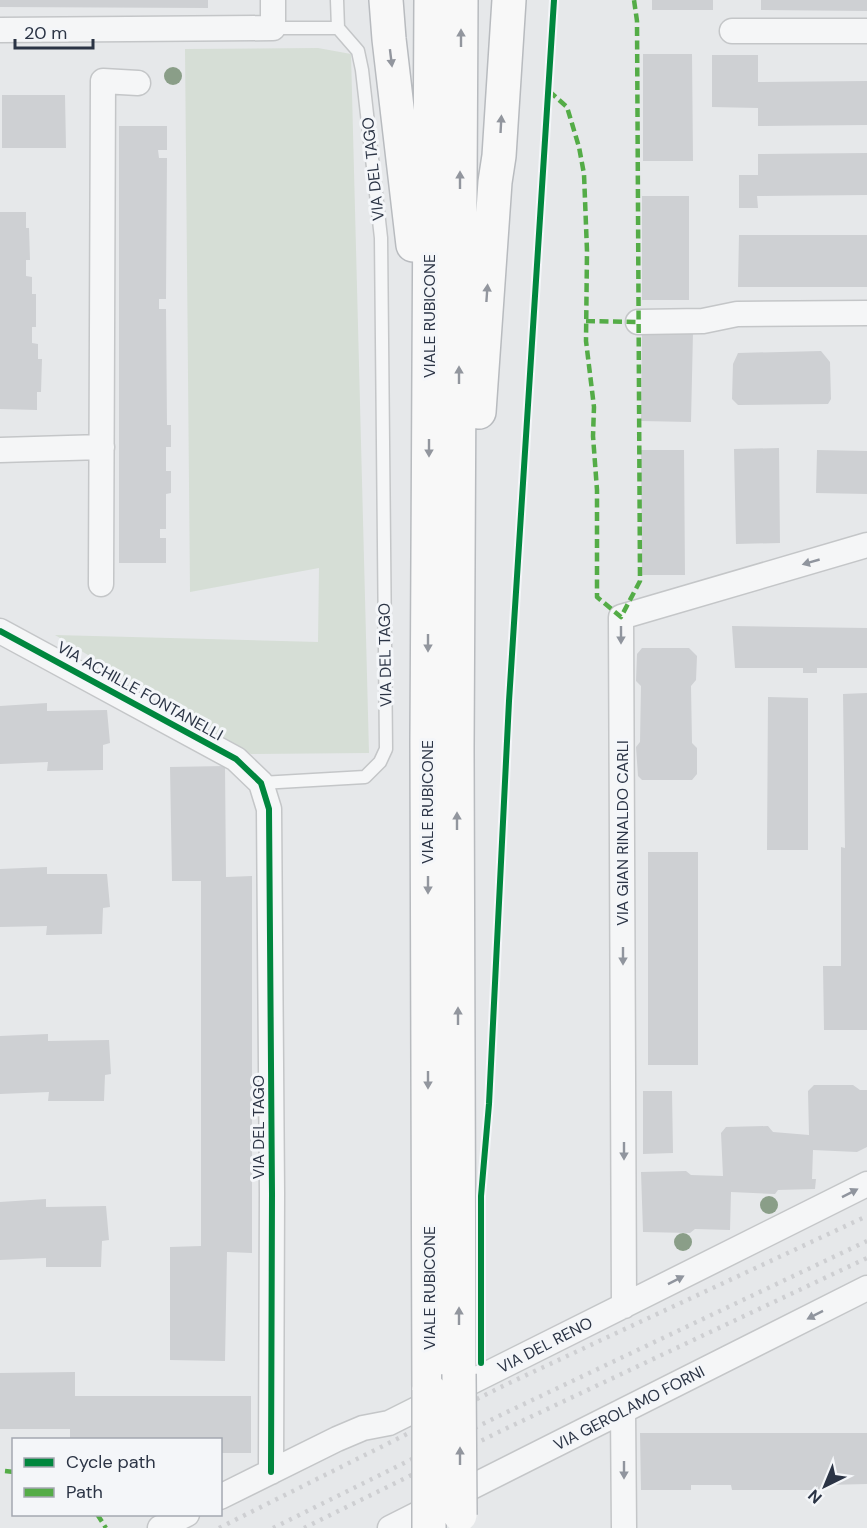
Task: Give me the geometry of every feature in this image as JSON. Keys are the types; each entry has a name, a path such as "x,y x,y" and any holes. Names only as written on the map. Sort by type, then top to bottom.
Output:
{"highway":[{"path":"386,0 410,228 429,347"},
{"path":"431,0 446,76"},
{"path":"446,76 461,0"},
{"path":"457,749 509,0"},
{"name":"VIALE RUBICONE","path":"429,1528 427,742 429,347 446,76"},
{"name":"VIALE RUBICONE","path":"446,76 457,749 460,1521"}],"street":[{"path":"0,30 273,28 273,0"},
{"path":"732,31 867,31"},
{"path":"101,584 103,81 138,83"},
{"path":"638,322 703,321 737,314 867,313"},
{"path":"0,450 102,447"},
{"name":"VIA GIAN RINALDO CARLI","path":"624,1306 621,617 867,545"},
{"name":"VIA ACHILLE FONTANELLI","path":"0,631 236,759 261,783"},
{"name":"VIA DEL TAGO","path":"261,783 269,809 271,928 271,1472"},
{"name":"VIA DEL RENO","path":"222,1496 363,1428 389,1424 867,1184"},
{"name":"VIA GEROLAMO FORNI","path":"390,1528 867,1288"},
{"path":"623,1411 624,1528"},
{"path":"160,1528 185,1516"}],"lane":[{"path":"273,28 338,28 337,0"},
{"name":"VIA DEL TAGO","path":"261,783 365,777 380,762 386,749 381,237 362,70 358,51 338,28"}],"shaded area":[{"path":"318,48 351,54 369,753 251,754 55,635 318,642 319,568 190,592 185,49"}],"building":[{"path":"0,0 208,0 208,8 0,7"},
{"path":"652,0 713,0 713,10 652,10"},
{"path":"761,0 867,0 867,11 761,10"},
{"path":"643,54 692,54 693,161 643,161"},
{"path":"712,55 758,55 758,82 867,81 867,125 758,126 758,108 712,107"},
{"path":"2,95 65,95 66,148 2,148"},
{"path":"119,126 167,126 167,150 158,150 159,158 167,158 166,299 159,299 159,309 166,309 167,425 171,425 171,447 166,447 166,471 171,471 171,493 166,494 166,529 160,529 160,538 166,538 166,563 119,563"},
{"path":"867,153 867,195 757,196 758,208 739,208 739,175 758,175 758,154"},
{"path":"642,196 689,196 689,300 642,300"},
{"path":"0,212 26,212 26,228 29,228 30,260 26,260 26,276 32,277 32,294 36,294 36,327 32,327 32,343 38,344 38,359 42,359 41,392 37,392 37,410 0,409"},
{"path":"739,235 867,235 867,287 738,287"},
{"path":"642,331 693,332 691,422 641,421"},
{"path":"821,351 830,362 831,399 828,404 738,405 732,399 733,364 738,353"},
{"path":"779,448 780,543 736,544 734,449"},
{"path":"641,450 684,450 685,575 642,575"},
{"path":"817,450 867,451 867,494 816,493"},
{"path":"732,626 867,628 867,668 817,668 817,673 803,673 803,668 735,668"},
{"path":"642,648 689,648 697,656 696,680 691,686 692,743 697,748 697,774 692,780 642,780 638,776 636,747 640,742 641,686 636,681 637,654"},
{"path":"867,693 867,1030 824,1030 823,966 841,966 841,847 845,848 843,694"},
{"path":"768,697 808,698 808,850 767,850"},
{"path":"47,703 47,711 107,710 110,743 103,745 103,770 47,771 48,762 0,764 0,706"},
{"path":"225,766 226,877 252,876 252,1253 227,1252 225,1361 170,1360 170,1247 201,1246 201,881 172,881 170,767"},
{"path":"648,852 698,852 698,1065 648,1065"},
{"path":"47,867 47,874 107,874 110,907 103,908 102,934 46,935 47,926 0,927 0,869"},
{"path":"48,1034 48,1041 109,1040 111,1074 105,1075 104,1101 48,1101 49,1092 0,1094 0,1036"},
{"path":"814,1085 853,1085 860,1090 867,1090 867,1147 857,1152 813,1150 812,1179 816,1179 815,1189 778,1190 775,1194 731,1192 730,1230 695,1229 690,1233 643,1232 641,1172 686,1171 691,1175 723,1176 721,1133 726,1127 768,1126 773,1132 809,1135 808,1091"},
{"path":"643,1091 672,1091 673,1153 643,1154"},
{"path":"46,1199 46,1207 106,1206 109,1240 102,1241 101,1267 46,1267 46,1258 0,1260 0,1202"},
{"path":"75,1372 75,1396 251,1396 251,1453 222,1453 222,1438 70,1438 70,1429 0,1429 0,1373"},
{"path":"640,1433 867,1433 867,1484 826,1485 826,1490 732,1490 731,1485 691,1485 691,1490 641,1490"}],"railway":[{"path":"219,1528 505,1385 867,1216"},
{"path":"273,1528 503,1414 867,1241"},
{"path":"304,1528 505,1429 867,1258"}],"marked path":[{"path":"549,91 567,107 584,174 587,251 586,341 594,407 593,436 597,490 597,597 621,617 640,581 637,21 634,0"},
{"path":"586,321 638,322"},
{"path":"5,1471 12,1472"},
{"path":"98,1516 106,1528"}],"cycle path":[{"path":"481,1363 481,1196 489,1104 509,701 554,0"},
{"path":"0,631 236,759 261,783 269,809 272,1193 271,1472"}]}
